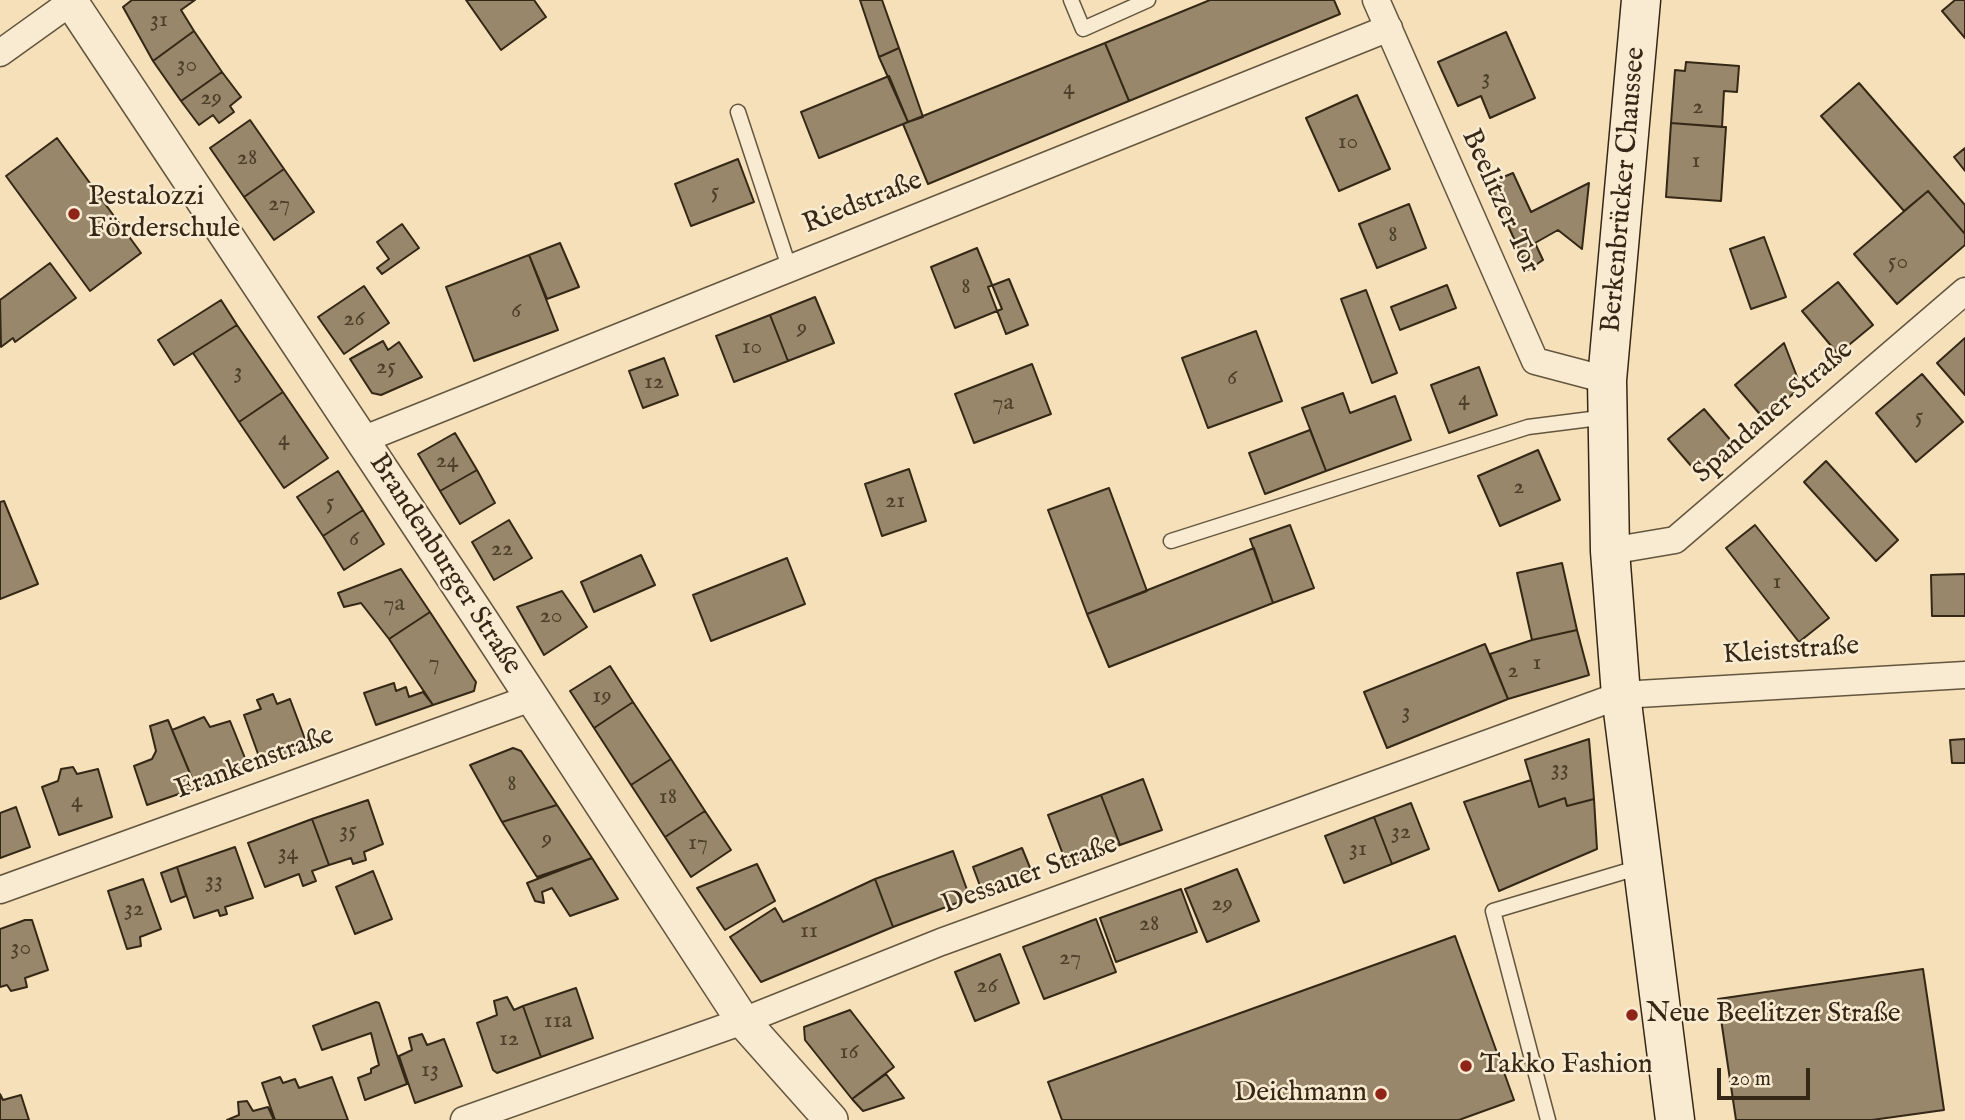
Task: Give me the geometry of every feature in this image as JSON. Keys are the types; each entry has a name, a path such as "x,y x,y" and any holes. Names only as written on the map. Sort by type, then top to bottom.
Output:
{"main road":[{"name":"Berkenbrücker Chaussee","path":"1608,380 1641,0"},
{"path":"1608,380 1610,551 1621,695 1675,1120"}],"street":[{"name":"Beelitzer Tor","path":"1376,0 1535,361 1608,380"},
{"path":"0,53 72,1"},
{"name":"Brandenburger Straße","path":"72,1 743,1021 831,1120"},
{"name":"Riedstraße","path":"362,440 1389,29"},
{"name":"Spandauer Straße","path":"1610,551 1675,540 1965,291"},
{"name":"Kleiststraße","path":"1621,695 1965,674"},
{"name":"Dessauer Straße","path":"464,1120 743,1021 941,942 1621,695"},
{"name":"Frankenstraße","path":"0,890 531,698"}],"lane":[{"path":"1071,0 1083,29 1148,0"},
{"path":"738,112 789,267"},
{"path":"1171,541 1528,427 1608,417"},
{"path":"1548,1120 1493,911 1643,867"}],"building":[{"path":"132,0 195,0 181,10 194,31 153,61 123,7"},
{"path":"466,0 534,0 546,17 501,50"},
{"path":"860,0 882,0 899,48 879,57"},
{"path":"1210,0 1334,0 1340,14 1129,101 1105,43"},
{"path":"1955,0 1965,0 1965,38 1942,11"},
{"path":"194,31 222,72 181,101 153,61"},
{"path":"1506,32 1535,98 1490,118 1481,96 1458,106 1438,62"},
{"path":"1105,43 1129,101 928,184 903,124"},
{"path":"899,48 923,117 908,122 879,57"},
{"path":"1686,62 1739,66 1737,92 1724,91 1722,127 1671,123 1675,70 1685,71"},
{"path":"222,72 241,97 230,106 234,112 219,123 213,115 199,125 181,101"},
{"path":"889,76 908,122 819,158 801,112"},
{"path":"1859,83 1965,205 1965,234 1928,191 1904,211 1821,116"},
{"path":"1357,95 1390,169 1339,191 1306,118"},
{"path":"250,120 284,169 244,197 210,148"},
{"path":"1671,123 1726,127 1721,201 1666,197"},
{"name":"Pestalozzi Förderschule","path":"57,138 141,253 90,291 6,176"},
{"path":"1965,148 1965,171 1954,157"},
{"path":"738,159 754,202 691,226 675,184"},
{"path":"284,169 314,212 274,240 244,197"},
{"path":"1513,173 1531,212 1589,183 1582,249 1558,230 1535,243 1543,260 1528,270 1489,183"},
{"path":"1928,191 1965,234 1965,245 1897,304 1854,254"},
{"path":"1409,204 1426,248 1377,268 1359,224"},
{"path":"402,224 419,248 382,274 377,268 389,259 377,242"},
{"path":"1764,237 1786,297 1751,309 1730,249"},
{"path":"560,243 579,287 547,299 529,255"},
{"path":"977,248 1002,309 955,328 931,267"},
{"path":"529,255 558,330 474,361 446,287"},
{"path":"50,263 76,298 15,342 13,338 1,347 0,300"},
{"path":"1009,279 1028,325 1006,334 988,287"},
{"path":"1838,282 1873,325 1838,354 1802,311"},
{"path":"1447,285 1456,308 1400,330 1391,307"},
{"path":"364,286 389,323 344,354 318,317"},
{"path":"1366,290 1397,373 1372,383 1341,299"},
{"path":"815,297 834,343 788,361 770,315"},
{"path":"221,300 237,325 174,365 158,340"},
{"path":"770,315 788,361 734,382 716,336"},
{"path":"237,325 283,392 239,422 193,353"},
{"path":"1256,331 1282,401 1208,428 1182,358"},
{"path":"1965,338 1965,395 1937,363"},
{"path":"383,341 388,350 399,342 422,377 381,395 372,393 350,359"},
{"path":"1784,343 1801,387 1764,419 1735,385"},
{"path":"664,358 678,395 643,408 629,371"},
{"path":"1032,364 1051,414 974,443 955,394"},
{"path":"1479,367 1497,415 1449,433 1431,385"},
{"path":"1922,374 1963,422 1916,462 1876,413"},
{"path":"283,392 328,458 284,488 239,422"},
{"path":"1343,393 1350,413 1395,396 1411,440 1326,471 1302,408"},
{"path":"1704,409 1733,443 1698,474 1668,439"},
{"path":"1310,430 1326,471 1265,494 1249,453"},
{"path":"455,433 477,470 440,491 418,454"},
{"path":"1538,450 1560,500 1500,526 1478,476"},
{"path":"1826,461 1898,540 1876,561 1804,482"},
{"path":"909,469 926,521 882,536 865,484"},
{"path":"477,470 495,503 460,524 440,491"},
{"path":"338,471 363,510 323,536 297,497"},
{"path":"1109,488 1147,591 1087,614 1048,510"},
{"path":"4,501 38,584 0,599 0,502"},
{"path":"363,510 384,544 344,570 323,536"},
{"path":"509,520 532,558 494,580 472,542"},
{"path":"1290,525 1314,588 1273,603 1250,539"},
{"path":"1755,525 1829,618 1799,642 1726,548"},
{"path":"1254,548 1273,603 1109,667 1087,614"},
{"path":"641,555 655,585 594,612 581,582"},
{"path":"787,558 805,604 711,641 693,595"},
{"path":"1562,563 1577,630 1532,640 1517,573"},
{"path":"401,569 430,612 389,639 361,603 344,607 338,593"},
{"path":"1965,574 1965,616 1932,616 1931,575"},
{"path":"562,591 587,627 544,655 517,607"},
{"path":"430,612 476,682 474,691 433,705 389,639"},
{"path":"1577,630 1589,675 1508,699 1490,654 1532,640"},
{"path":"1485,644 1508,699 1387,748 1364,692"},
{"path":"610,666 633,702 594,728 570,691"},
{"path":"394,683 396,691 406,687 409,697 423,692 433,705 376,725 364,693"},
{"path":"273,694 277,704 290,699 308,747 262,765 244,715 261,709 257,700"},
{"path":"633,702 671,759 631,785 594,728"},
{"path":"204,717 210,727 230,721 249,768 196,788 172,730"},
{"path":"168,720 196,788 147,805 134,766 152,759 156,751 150,726"},
{"path":"1589,739 1594,799 1567,806 1565,798 1539,807 1525,760"},
{"path":"1965,739 1965,763 1952,763 1950,740"},
{"path":"513,748 521,751 557,805 502,822 470,765"},
{"path":"671,759 705,811 665,837 631,785"},
{"path":"73,767 77,774 98,769 112,817 59,835 42,787 58,781 61,769"},
{"path":"1143,779 1162,830 1120,845 1101,795"},
{"path":"1531,780 1539,807 1565,798 1567,806 1594,799 1597,849 1499,891 1464,802"},
{"path":"1101,795 1120,845 1067,865 1048,815"},
{"path":"368,800 383,844 364,852 366,860 353,864 351,858 329,865 312,819"},
{"path":"1411,803 1429,849 1392,864 1374,817"},
{"path":"557,805 592,858 537,877 502,822"},
{"path":"16,807 30,847 0,858 0,813"},
{"path":"705,811 731,850 691,877 665,837"},
{"path":"1374,817 1392,864 1344,883 1325,836"},
{"path":"312,819 329,865 312,871 316,881 303,886 299,874 265,887 248,843"},
{"path":"235,847 253,898 225,907 227,914 220,916 218,910 194,918 177,867"},
{"path":"1022,848 1033,875 983,894 973,867"},
{"path":"953,851 970,898 893,927 875,879"},
{"path":"592,858 618,899 570,916 552,888 542,892 544,903 535,901 527,883"},
{"path":"757,864 775,901 725,930 697,888"},
{"path":"177,867 186,896 171,902 161,873"},
{"path":"1237,869 1259,921 1207,942 1185,889"},
{"path":"373,871 392,919 355,934 336,887"},
{"path":"143,879 161,929 140,937 141,946 127,949 108,891"},
{"path":"875,879 893,927 761,982 730,937 775,908 783,922"},
{"path":"1181,889 1197,932 1116,962 1100,918"},
{"path":"1096,919 1116,972 1044,999 1023,947"},
{"path":"32,920 48,970 25,978 27,987 11,991 7,985 0,987 0,929"},
{"path":"1455,936 1514,1100 1459,1120 1062,1120 1048,1082"},
{"path":"1000,954 1019,1003 975,1021 955,972"},
{"path":"1923,969 1944,1110 1872,1120 1736,1120 1718,999"},
{"path":"576,988 593,1038 541,1057 523,1006"},
{"path":"507,997 514,1010 523,1006 541,1057 497,1073 493,1070 477,1023 497,1015 494,1001"},
{"path":"379,1003 407,1084 365,1100 358,1078 371,1073 371,1069 379,1065 371,1033 322,1050 313,1026"},
{"path":"850,1010 894,1067 852,1099 805,1040 804,1027"},
{"path":"422,1034 427,1045 444,1039 462,1086 415,1103 399,1056 412,1050 409,1038"},
{"path":"886,1074 904,1098 863,1111 852,1099"},
{"path":"280,1077 283,1083 295,1079 299,1088 332,1077 348,1120 275,1120 262,1083"},
{"path":"0,1094 3,1100 21,1095 29,1120 0,1120"},
{"path":"247,1101 253,1111 268,1107 274,1120 227,1120 239,1115 238,1102"}],"place":[{"name":"Pestalozzi Förderschule","path":"74,214"},
{"name":"Neue Beelitzer Straße","path":"1632,1015"},
{"name":"Takko Fashion","path":"1466,1066"},
{"name":"Deichmann","path":"1381,1094"}]}
